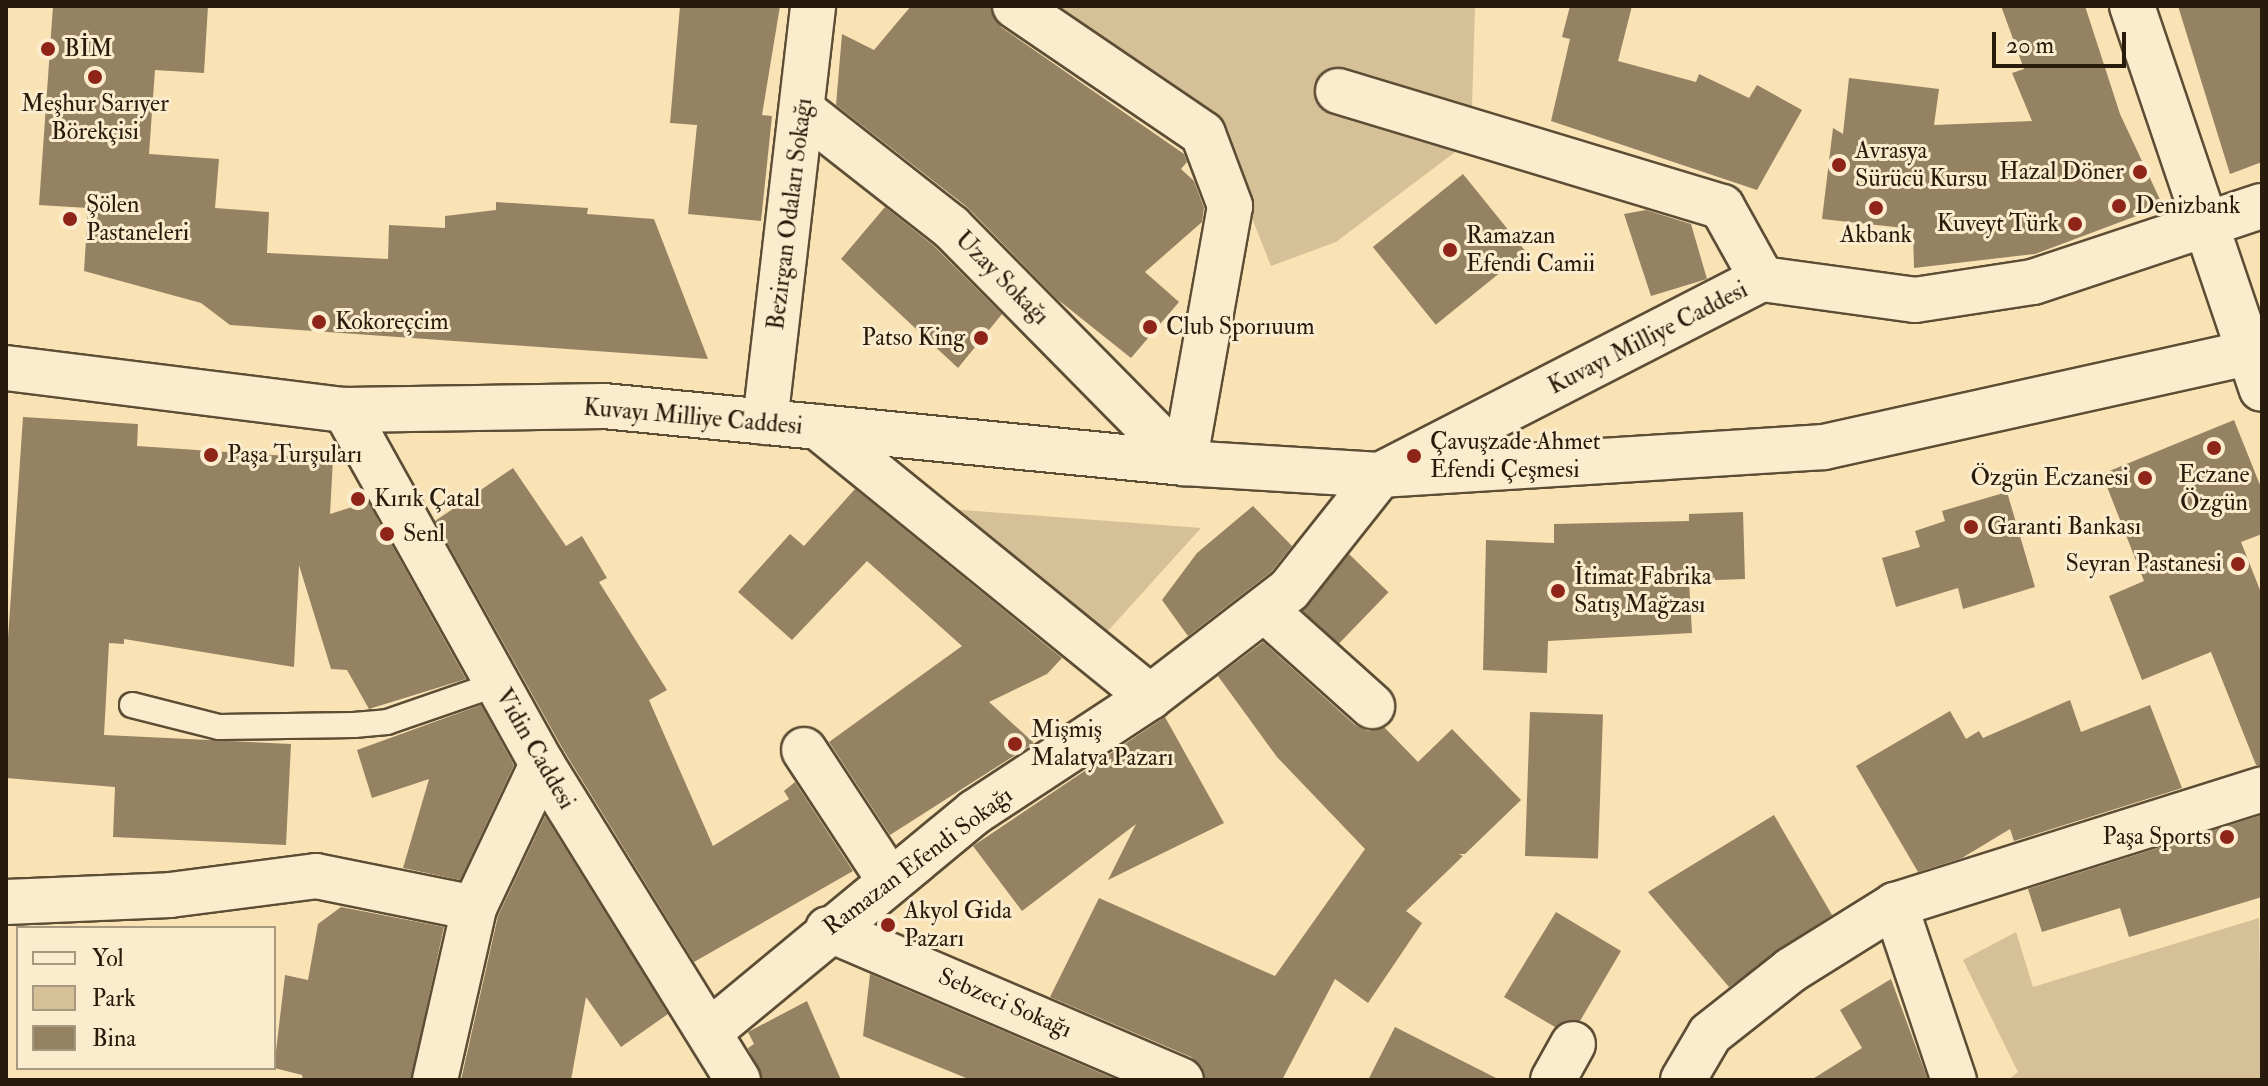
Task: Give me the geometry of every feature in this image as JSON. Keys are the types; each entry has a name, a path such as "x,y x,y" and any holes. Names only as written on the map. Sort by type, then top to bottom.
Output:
{"street":[{"name":"Bezirgan Odaları Sokağı","path":"765,422 813,6"},
{"path":"1015,6 1203,134 1230,206 1184,463"},
{"path":"2132,6 2211,227 2255,371"},
{"path":"1338,91 1722,207 1762,279"},
{"name":"Uzay Sokağı","path":"803,111 951,227 1184,463"},
{"name":"Kuvayı Milliye Caddesi","path":"1380,475 1762,279 1915,300 2033,282 2211,227 2262,206"},
{"name":"Kuvayı Milliye Caddesi","path":"6,368 345,410 604,406 1184,463 1380,475 1824,447 2255,371"},
{"name":"Vidin Caddesi","path":"345,410 542,764 738,1080"},
{"path":"818,427 1150,697"},
{"name":"Ramazan Efendi Sokağı","path":"709,1032 828,929 975,812 1150,697 1265,610 1289,590 1380,475"},
{"path":"1265,610 1372,706"},
{"path":"804,750 890,881"},
{"path":"435,1080 474,908 542,764"},
{"path":"1683,1080 1710,1034 1791,970 1895,905 2262,789"},
{"path":"6,902 170,895 316,876 474,908"},
{"path":"1895,905 1954,1080"},
{"name":"Sebzeci Sokağı","path":"828,929 1181,1080"}],"lane":[{"path":"132,705 219,727 365,724 387,722 497,684"}],"green space":[{"path":"1031,6 1475,6 1471,140 1336,242 1271,266 1218,132"},
{"path":"924,507 1201,528 1097,643"},
{"path":"2259,918 2262,1080 2008,1080 2018,1072 1963,960 2016,932 2033,987"}],"building":[{"path":"53,6 208,6 204,73 155,70 149,154 219,159 215,208 269,212 267,253 388,259 389,225 445,228 445,216 496,210 496,202 588,208 587,214 654,219 708,359 230,325 201,303 84,271 88,208 39,205"},
{"path":"680,6 780,6 762,115 772,116 761,221 688,214 697,125 670,123"},
{"path":"911,6 990,6 1001,27 1184,154 1187,162 1181,169 1194,181 1204,208 1202,222 1145,272 1179,302 1131,358 1057,299 967,207 836,105 842,34 874,50"},
{"path":"1570,6 1632,6 1618,61 1696,82 1699,74 1749,98 1757,85 1802,110 1757,190 1551,121 1570,39 1562,37"},
{"path":"2001,6 2085,6 2120,114 2163,206 2035,254 1914,268 1913,229 1822,219 1833,128 1843,134 1849,78 1939,89 1934,125 2032,121 2012,73 2024,69"},
{"path":"2178,6 2262,6 2262,162 2230,174"},
{"name":"Ramazan Efendi Camii","path":"1463,174 1526,252 1436,325 1373,247"},
{"path":"885,207 934,246 1002,314 958,368 841,259"},
{"path":"1646,210 1691,224 1707,279 1651,296 1624,214"},
{"path":"23,417 138,424 137,446 333,459 330,514 368,502 466,679 369,709 347,670 331,669 299,565 294,667 124,639 124,644 109,643 104,735 291,744 286,845 113,837 115,787 6,778 6,668"},
{"path":"2234,420 2262,490 2262,534 2241,542 2262,595 2262,765 2256,765 2211,652 2142,680 2109,596 2144,581 2102,474"},
{"path":"513,468 566,546 582,536 607,578 599,582 667,690 649,700 713,846 789,799 784,791 795,782 853,871 694,962 564,751 435,521"},
{"path":"855,489 1062,658 1047,674 989,702 1034,743 890,835 829,742 962,646 867,561 792,640 738,592 790,534 804,546"},
{"path":"2007,492 2035,587 1963,609 1958,588 1896,607 1882,558 1920,547 1915,531 1945,521 1942,511"},
{"path":"1253,506 1292,546 1271,572 1188,636 1162,600 1197,553"},
{"path":"1743,512 1745,579 1689,581 1692,633 1548,641 1547,673 1483,670 1486,540 1554,543 1554,524 1689,521 1689,514"},
{"path":"1349,554 1389,592 1338,645 1298,607"},
{"path":"1263,642 1355,725 1368,731 1384,727 1418,762 1452,729 1521,800 1465,854 1459,854 1463,856 1406,911 1422,923 1368,1003 1335,979 1282,1080 1206,1080 1201,1066 1191,1057 1050,997 1099,898 1275,976 1365,849 1277,757 1218,676"},
{"path":"2070,700 2081,732 2150,705 2182,788 2014,841 2010,829 1962,858 1918,872 1856,766 1950,711 1966,739 1979,731 1983,738"},
{"path":"481,705 514,765 460,880 403,868 429,779 372,798 357,750"},
{"path":"1530,712 1603,715 1598,858 1525,856"},
{"path":"1165,717 1224,823 1108,880 1136,824 1022,911 973,846"},
{"path":"1774,815 1832,915 1729,987 1648,892"},
{"path":"2262,815 2262,897 2129,937 2120,908 2042,932 2028,889"},
{"path":"545,816 668,1014 621,1047 586,997 571,1080 461,1080 498,916"},
{"path":"341,907 444,927 411,1080 303,1080 302,1075 276,1068 285,975 308,980 318,924"},
{"path":"1556,912 1621,951 1580,1021 1555,1027 1504,997"},
{"path":"870,974 1117,1080 971,1080 863,1036"},
{"path":"1891,979 1928,1080 1811,1080 1862,1048 1840,1010"},
{"path":"807,1001 841,1080 763,1080 748,1048 754,1044 748,1032"},
{"path":"1395,1027 1500,1080 1368,1080"}],"place":[{"name":"BİM","path":"48,49"},
{"name":"Meşhur Sarıyer Börekçisi","path":"95,77"},
{"name":"Avrasya Sürücü Kursu","path":"1839,165"},
{"name":"Hazal Döner","path":"2140,172"},
{"name":"Denizbank","path":"2119,206"},
{"name":"Akbank","path":"1876,208"},
{"name":"Şölen Pastaneleri","path":"70,219"},
{"name":"Kuveyt Türk","path":"2075,224"},
{"name":"Ramazan Efendi Camii","path":"1450,250"},
{"name":"Kokoreçcim","path":"319,322"},
{"name":"Club Sporıuum","path":"1150,327"},
{"name":"Patso King","path":"981,338"},
{"name":"Eczane Özgün","path":"2214,448"},
{"name":"Paşa Turşuları","path":"211,455"},
{"name":"Çavuşzade Ahmet Efendi Çeşmesi","path":"1414,456"},
{"name":"Özgün Eczanesi","path":"2145,478"},
{"name":"Kırık Çatal","path":"358,499"},
{"name":"Garanti Bankası","path":"1971,527"},
{"name":"Senl","path":"387,534"},
{"name":"Seyran Pastanesi","path":"2238,564"},
{"name":"İtimat Fabrika Satış Mağzası","path":"1558,591"},
{"name":"Mişmiş Malatya Pazarı","path":"1015,744"},
{"name":"Paşa Sports","path":"2227,837"},
{"name":"Akyol Gida Pazarı","path":"888,925"}]}
